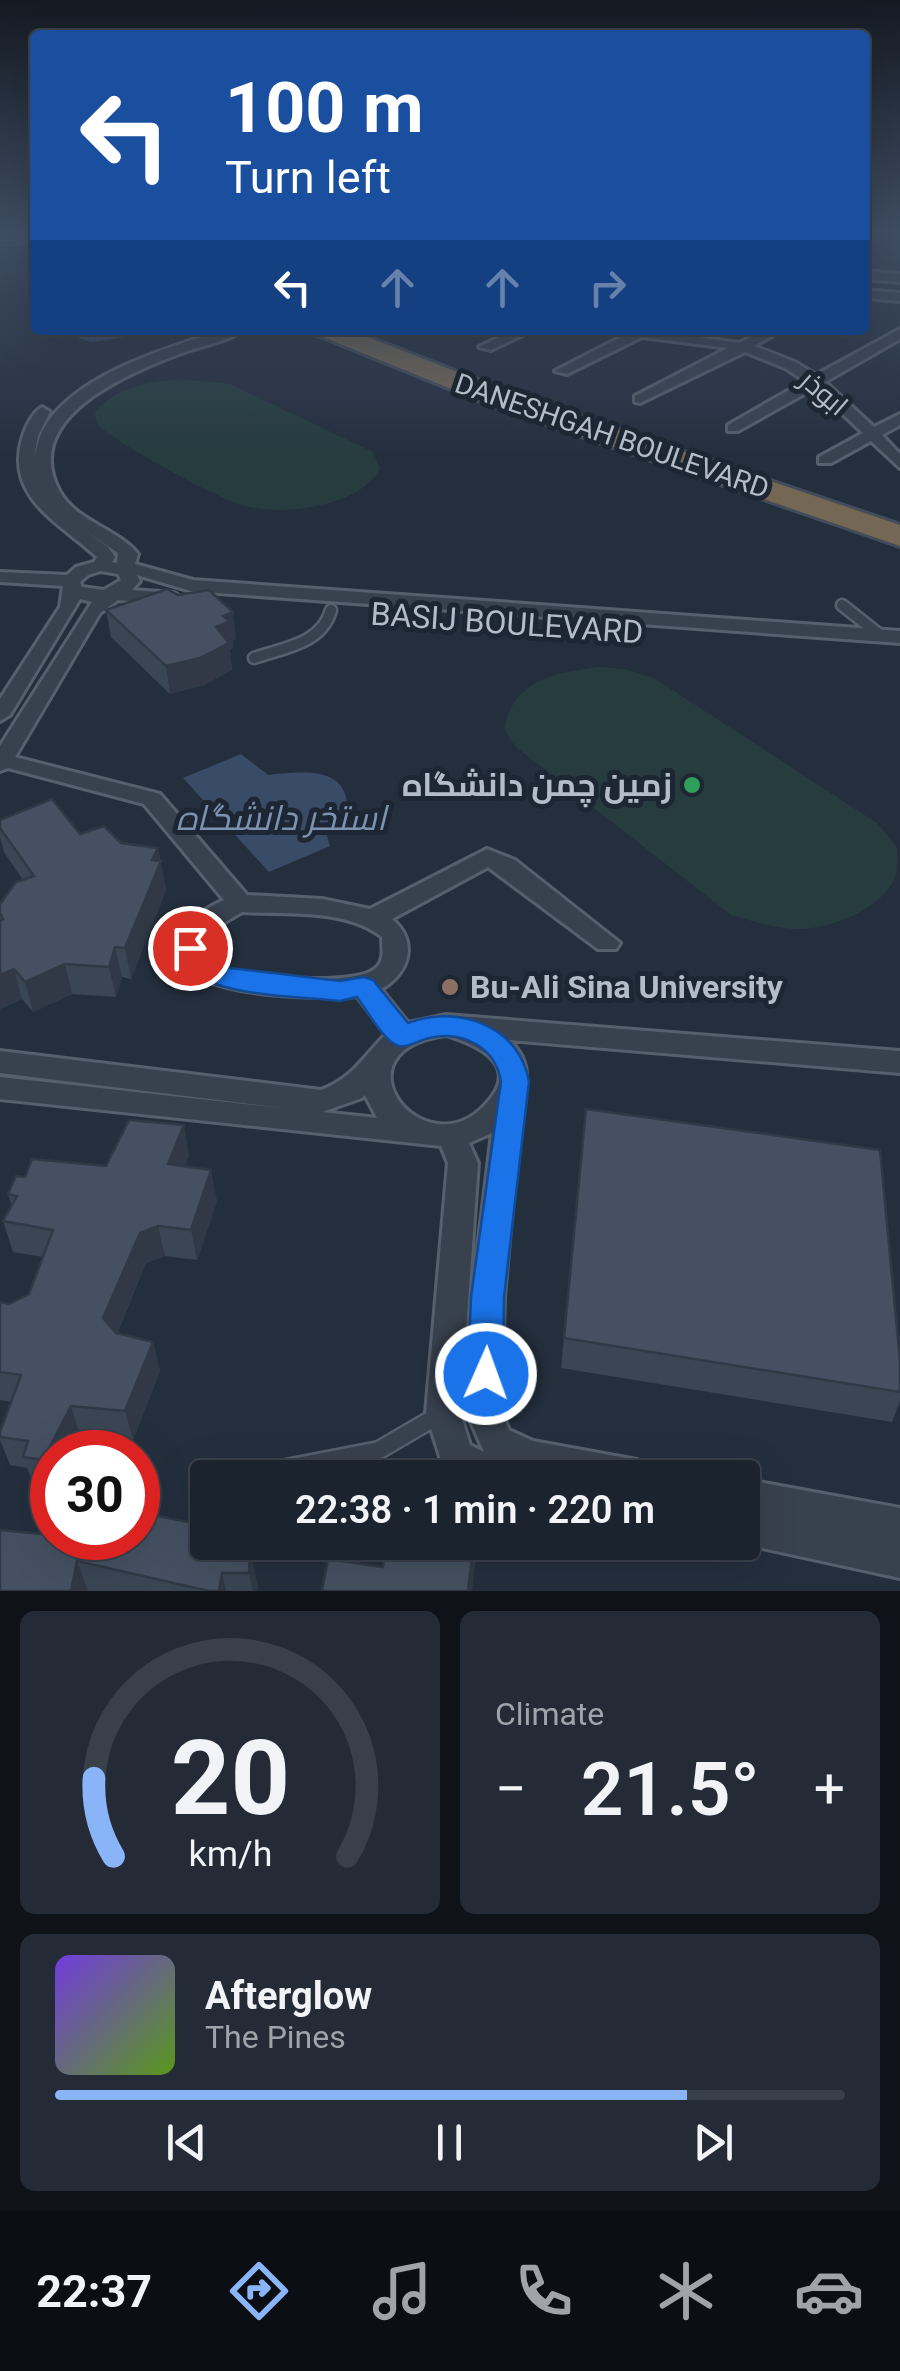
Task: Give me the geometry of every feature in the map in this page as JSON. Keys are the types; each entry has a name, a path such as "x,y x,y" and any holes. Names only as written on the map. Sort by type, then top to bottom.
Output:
{"highway":[{"name":"DANESHGAH BOULEVARD","path":"340,335 498,398 633,421 900,538"},
{"name":"DANESHGAH BOULEVARD","path":"388,335 524,387 900,510"}],"street":[{"path":"732,428 900,333"},
{"path":"0,715 70,607 72,586 82,571 101,566 106,556 58,522 26,490 18,464 24,439 46,408 91,375 198,335"},
{"path":"222,335 143,360 100,380 68,402 41,437 36,452 42,478 67,508 129,554 124,569 131,581 93,610 1,761 152,799 240,903"},
{"path":"486,347 514,335"},
{"path":"562,371 638,335"},
{"name":"ابوذر","path":"662,335 740,348 788,363 815,382 900,463"},
{"path":"633,421 765,335"},
{"path":"825,460 900,418"},
{"name":"BASIJ BOULEVARD","path":"101,566 149,571 191,585 890,636"},
{"name":"BASIJ BOULEVARD","path":"0,577 72,586 86,596 114,594 900,650"},
{"path":"374,918 487,857 507,866 607,944"},
{"path":"240,903 350,912 374,918 394,934 396,958 383,976 364,986 340,991 225,977 195,962 190,948 194,932 210,915 240,903"},
{"path":"364,986 403,1036"},
{"path":"446,1025 487,1036 503,1049 512,1065 515,1082 488,1297 484,1412 496,1442 541,1460"},
{"path":"0,1062 321,1100 352,1090 403,1036 446,1025 900,1062"},
{"path":"377,1067 376,1086 382,1104 397,1120 434,1132 463,1163 443,1413 456,1457 462,1460"},
{"path":"0,1088 388,1131 434,1132 486,1124 510,1100"},
{"path":"760,1500 900,1526"},
{"path":"760,1531 900,1558"}],"lane":[{"path":"842,606 890,636"},
{"path":"254,658 321,634 330,622 331,610"},
{"path":"328,1460 379,1450 443,1413"}],"green space":[{"path":"180,379 230,384 373,452 380,469 370,482 338,500 299,509 261,509 232,502 192,482 124,444 97,424 95,413 111,397 145,384"},
{"name":"زمین چمن دانشگاه","path":"600,667 654,678 877,823 897,847 896,875 888,890 851,917 821,927 785,928 731,915 516,747 504,730 509,713 526,689 552,676"}],"water":[{"path":"71,335 139,335 91,342"},
{"name":"استخر دانشگاه","path":"241,754 268,775 312,773 335,780 347,801 347,819 326,833 330,846 269,872 183,778"}],"building":[{"path":"167,589 178,595 209,590 233,612 223,616 230,621 216,627 229,643 200,658 166,666 106,610"},
{"path":"52,799 80,834 104,826 121,843 158,848 152,860 161,861 125,948 115,947 109,967 65,964 25,982 14,969 0,975 0,904 16,882 34,876 0,828 0,820"},
{"path":"586,1109 880,1150 900,1392 564,1338"},
{"path":"129,1120 184,1125 168,1164 211,1170 191,1230 158,1226 140,1233 103,1318 116,1333 153,1342 125,1411 71,1406 59,1430 30,1430 30,1458 23,1457 28,1441 0,1437 21,1375 0,1372 0,1302 9,1304 29,1294 53,1230 3,1221 17,1196 8,1194 16,1176 25,1177 32,1159 106,1166"},
{"path":"160,1516 190,1522 190,1560 250,1560 249,1573 222,1573 219,1591 209,1591 77,1561 71,1591 0,1591 0,1530 30,1533 30,1560 160,1560"},
{"path":"328,1560 383,1567 384,1560 472,1560 470,1591 322,1591"}],"place":[{"name":"زمین چمن دانشگاه","path":"692,785"},
{"name":"Bu-Ali Sina University","path":"450,987"}],"route":[{"path":"190,948 195,962 225,977 340,991 364,986 403,1036 446,1025 487,1036 503,1049 515,1082 488,1297 486,1374"}]}
